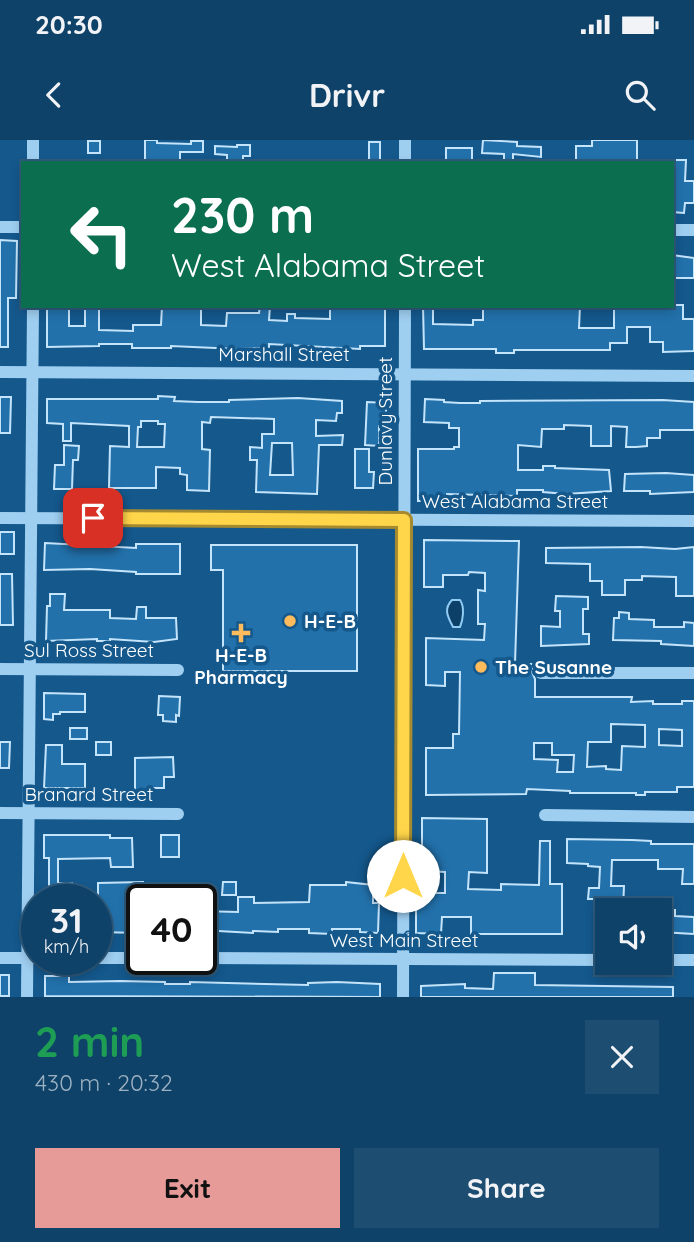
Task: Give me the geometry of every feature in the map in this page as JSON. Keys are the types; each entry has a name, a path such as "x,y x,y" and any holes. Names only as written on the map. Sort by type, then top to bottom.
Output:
{"street":[{"path":"33,140 33,161"},
{"path":"405,140 405,161"},
{"path":"0,227 21,228"},
{"path":"674,230 694,230"},
{"path":"31,884 33,308"},
{"name":"Dunlavy Street","path":"402,997 405,308"},
{"name":"Marshall Street","path":"0,372 694,376"},
{"name":"West Alabama Street","path":"0,518 694,521"},
{"name":"Sul Ross Street","path":"0,669 178,670"},
{"path":"541,673 694,673"},
{"name":"Branard Street","path":"0,813 178,814"},
{"path":"545,815 694,817"},
{"path":"0,958 21,958"},
{"name":"West Main Street","path":"217,958 595,960"},
{"path":"672,960 694,961"},
{"path":"27,997 30,975"}],"water":[{"path":"452,600 460,600 462,603 460,627 453,627 448,616 447,610"}],"building":[{"path":"145,140 191,144 191,141 203,141 203,152 180,152 180,161 145,161"},
{"path":"483,140 541,147 541,157 513,154 513,161 504,161 504,154 482,153"},
{"path":"592,140 637,140 637,161 576,161 576,146 592,146"},
{"path":"88,141 100,141 100,153 88,153"},
{"path":"369,142 380,142 380,161 369,161"},
{"path":"250,145 250,156 243,156 243,161 227,161 227,155 215,154 215,146"},
{"path":"446,148 472,148 472,161 446,161"},
{"path":"686,160 685,181 694,181 694,203 685,203 684,213 674,212 672,161"},
{"path":"0,240 17,241 16,298 8,298 8,347 0,347"},
{"path":"674,255 694,258 694,278 674,278"},
{"path":"674,305 683,305 683,319 694,319 694,351 663,352 663,342 650,342 650,327 627,327 627,343 610,343 610,350 514,350 514,353 496,353 496,349 424,349 423,308 433,308 433,324 473,325 473,320 483,320 483,308 580,308 579,328 614,328 614,308 674,308"},
{"path":"47,308 69,308 69,326 85,326 85,308 99,308 99,330 133,331 133,325 161,325 162,308 201,308 201,325 226,326 227,313 259,313 260,308 270,308 269,320 287,321 287,314 295,314 295,318 330,319 330,308 385,308 385,346 360,346 360,349 269,344 269,348 238,349 171,346 132,348 132,344 47,347"},
{"path":"158,396 175,397 174,401 198,402 298,398 342,401 342,413 337,413 336,421 316,420 316,436 343,435 342,445 319,445 317,494 256,492 257,460 250,460 250,447 262,448 262,434 274,434 274,419 211,417 210,423 202,422 202,449 210,450 209,491 187,490 187,475 180,474 180,468 156,467 156,488 109,488 110,446 129,447 129,426 71,423 71,441 63,441 63,424 47,423 47,399 158,399","holes":["141,421 158,421 158,424 165,424 164,447 137,447","272,443 292,443 293,475 270,475"]},
{"path":"0,397 11,397 10,433 0,433"},
{"path":"425,399 460,403 663,400 694,402 694,430 660,430 660,438 647,438 647,446 626,447 627,427 611,426 611,446 591,446 591,426 564,425 564,429 542,429 541,447 518,445 518,470 543,470 543,466 555,466 609,470 611,491 566,494 543,490 517,490 517,496 447,494 447,501 418,501 418,449 459,447 459,428 449,428 449,423 424,422"},
{"path":"367,402 386,403 386,426 379,426 379,446 365,445"},
{"path":"64,445 79,446 78,460 73,460 72,489 54,489 55,465 64,465"},
{"path":"355,449 369,449 369,472 374,472 373,488 355,488"},
{"path":"625,474 694,475 694,492 650,494 650,491 624,491"},
{"path":"0,532 14,532 14,554 0,554"},
{"path":"424,540 519,541 515,664 535,664 532,672 535,679 535,697 632,697 631,702 653,701 653,704 682,704 682,701 694,701 694,787 677,787 677,792 645,792 645,795 527,789 526,794 426,795 426,748 453,748 453,734 459,734 460,672 445,672 445,686 426,685 426,638 484,640 485,624 478,624 478,590 485,591 485,573 443,575 443,587 424,587","holes":["611,724 645,725 645,747 622,746 621,770 606,769 606,766 587,767 588,742 611,742","659,729 682,730 682,746 659,745","534,743 552,743 552,755 574,755 573,772 557,772 558,760 534,759"]},
{"path":"45,543 136,548 136,544 180,544 180,574 136,574 90,569 44,570"},
{"name":"H-E-B","path":"211,545 357,545 357,671 223,671 223,570 211,570"},
{"path":"694,547 694,596 676,596 676,577 642,576 642,580 625,580 625,595 602,595 602,581 590,581 590,564 546,563 546,548"},
{"path":"0,574 12,574 13,625 0,625"},
{"path":"50,594 65,594 64,610 110,610 110,618 136,619 137,607 146,607 146,618 176,618 177,639 154,642 110,639 46,641"},
{"path":"556,596 588,597 588,609 583,609 583,634 589,634 589,644 541,646 541,626 560,627 560,611 555,611"},
{"path":"619,612 629,613 629,619 654,620 654,627 684,627 684,622 694,623 694,646 661,644 661,641 613,640 614,618 619,618"},
{"path":"44,693 85,694 85,712 60,712 53,714 53,720 44,719"},
{"path":"159,696 180,697 176,722 163,721 163,715 158,715"},
{"path":"70,728 87,728 87,739 70,739"},
{"path":"0,742 10,742 9,768 0,768"},
{"path":"96,742 111,742 111,755 96,755"},
{"path":"46,745 62,745 62,764 85,764 85,788 44,788"},
{"path":"173,757 174,777 164,777 164,788 151,788 151,794 135,794 135,758"},
{"path":"422,818 487,819 487,873 469,872 468,889 501,890 501,884 539,885 540,841 550,841 550,884 562,884 562,934 471,934 471,917 442,917 441,934 416,933 416,893 445,893 445,872 422,871"},
{"path":"44,835 110,835 110,838 132,838 133,867 111,867 110,858 58,859 58,883 72,884 49,884 49,858 44,858"},
{"path":"161,835 179,835 179,857 161,857"},
{"path":"567,839 694,844 694,884 682,884 683,869 658,869 658,860 612,860 611,886 624,886 624,898 588,899 589,888 599,888 600,867 567,863"},
{"path":"143,882 126,884 126,933 112,932 112,884 98,883"},
{"path":"223,882 236,882 236,895 222,895"},
{"path":"346,882 373,885 373,903 379,903 378,933 360,932 360,929 332,929 332,934 309,933 309,929 278,929 278,932 253,933 217,931 217,911 238,912 238,897 254,897 254,903 309,902 310,885 346,885"},
{"path":"672,910 675,910 675,916 694,917 694,934 672,933"},
{"path":"494,973 535,973 535,985 673,987 673,997 421,997 421,986 465,984 465,988 493,989"},
{"path":"0,975 9,975 9,996 0,996"},
{"path":"45,976 69,976 69,982 380,984 380,997 45,996"}],"place":[{"name":"H-E-B","path":"290,621"},
{"name":"H-E-B Pharmacy","path":"241,633"},
{"name":"The Susanne","path":"481,667"}],"route":[{"path":"93,518 404,520 403,876"}]}
